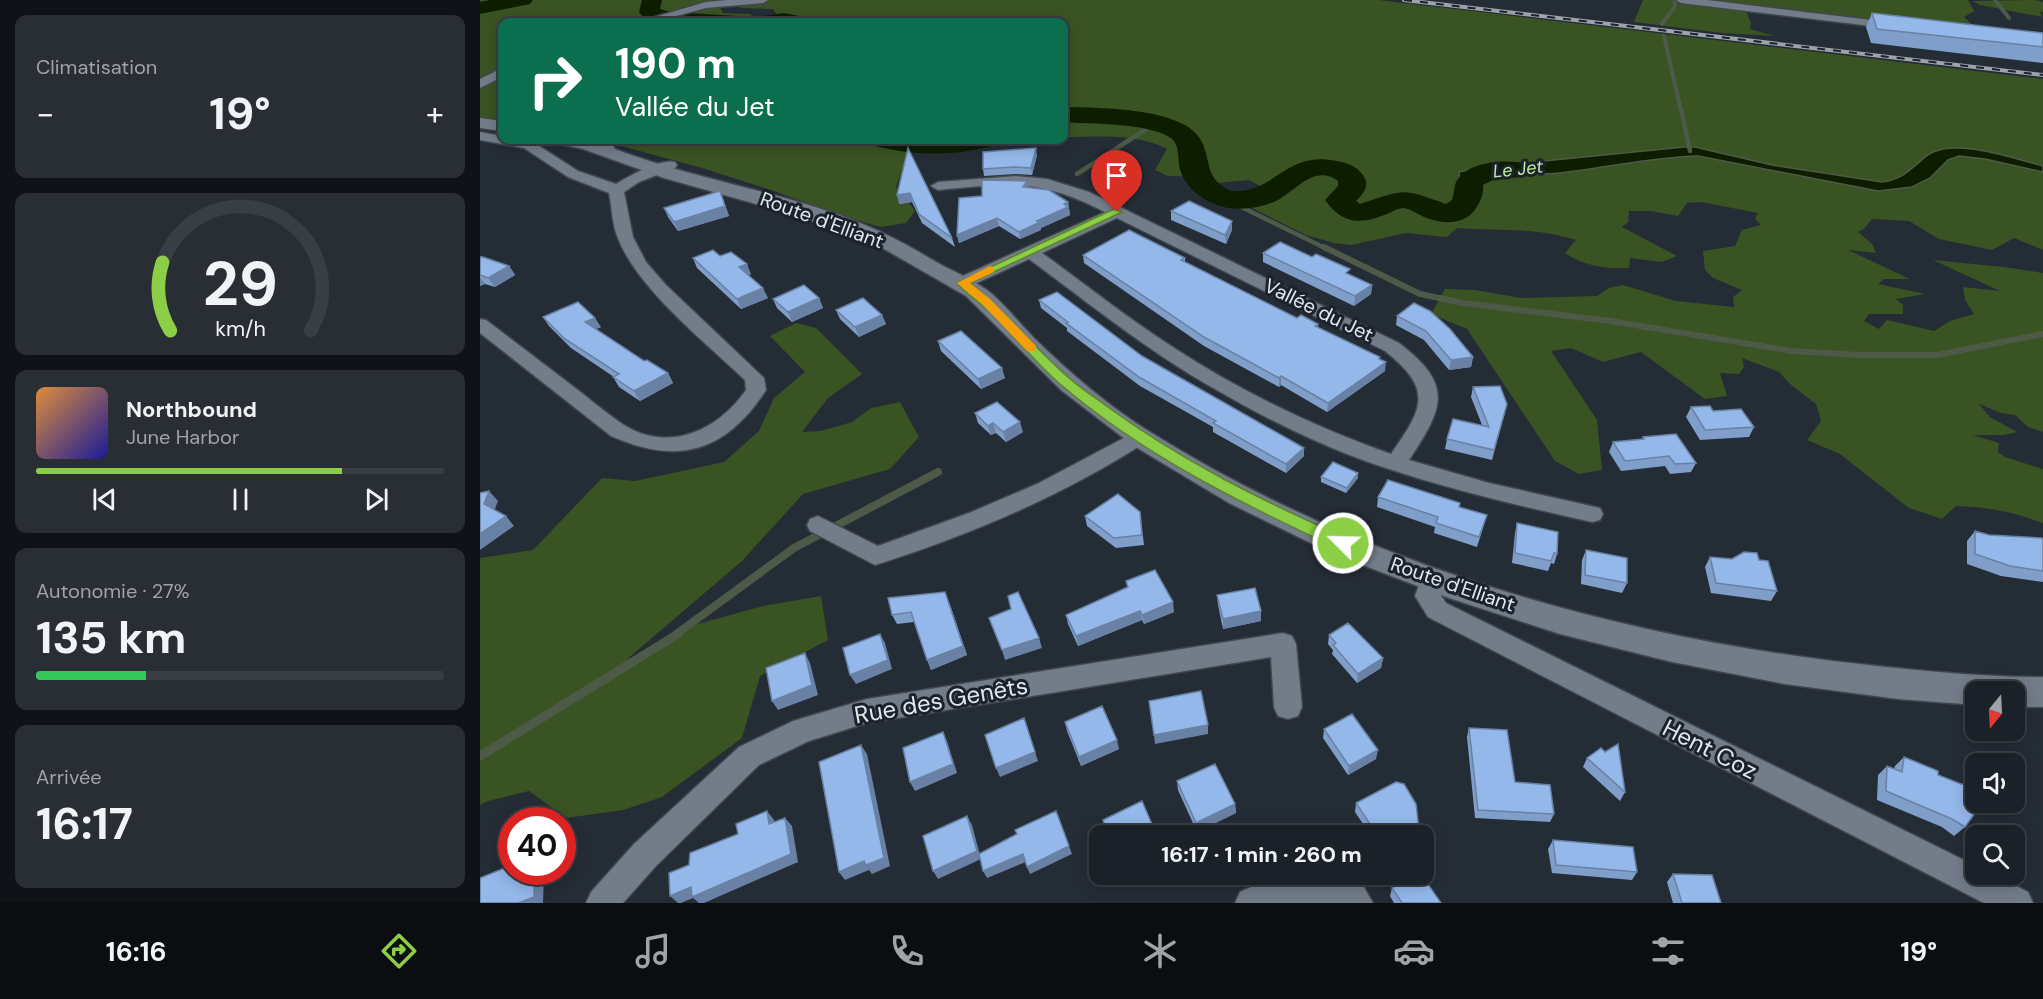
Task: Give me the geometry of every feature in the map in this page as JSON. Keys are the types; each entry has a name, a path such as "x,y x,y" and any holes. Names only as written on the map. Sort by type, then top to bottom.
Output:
{"street":[{"path":"658,18 712,4 763,0"},
{"path":"1681,0 1910,28"},
{"path":"480,84 498,74"},
{"path":"480,123 498,125"},
{"path":"480,136 498,140"},
{"path":"518,144 528,146 573,174 614,189 655,165"},
{"name":"Route d'Elliant","path":"582,144 744,192 869,234 962,283 986,301 1064,381 1139,437 1180,463 1255,503 1323,535 1432,578 1558,619 1739,661 1873,680 1965,688"},
{"name":"Vallée du Jet","path":"938,186 1002,180 1041,182 1073,190 1385,342 1413,363 1427,386 1430,406 1419,430 1396,464"},
{"path":"480,324 618,431 637,441 658,445 683,444 721,429 738,416 756,390 753,378 660,289 639,264 624,237 614,189"},
{"path":"962,283 1117,212"},
{"path":"1029,251 1189,366 1302,426 1396,464 1480,489 1592,513"},
{"path":"818,525 875,556 930,537 1038,492 1100,462 1139,437"},
{"name":"Hent Coz","path":"1432,578 1427,596 1437,610 2017,903"},
{"name":"Rue des Genêts","path":"602,903 645,855 749,756 803,730 867,711 1283,644 1288,706"},
{"path":"2025,692 2043,692"},
{"path":"1251,903 1351,895 1356,903"}],"shaded area":[{"path":"480,0 1378,0 2043,79 2043,250 2014,238 1992,250 1939,239 1909,221 1872,219 1864,229 1858,232 1872,244 1876,253 1848,250 1910,279 1884,279 1878,284 1925,294 1896,299 1903,305 1903,314 1869,314 1864,321 1879,329 1887,320 1934,331 1950,321 1974,314 1965,300 1963,287 2000,291 1933,260 2043,273 2043,432 2028,427 2015,415 2001,413 1979,404 1990,417 2017,432 2004,435 1973,435 1999,443 1998,452 2005,457 2043,469 2043,523 1990,509 1956,506 1942,519 1909,508 1840,454 1807,440 1821,421 1816,404 1790,384 1779,372 1742,358 1744,367 1739,374 1720,373 1727,396 1705,399 1641,352 1603,362 1571,348 1551,351 1597,420 1602,470 1579,474 1555,461 1467,329 1431,314 1445,289 1475,290 1521,298 1597,296 1609,288 1623,285 1676,301 1734,307 1733,297 1742,290 1713,278 1705,270 1703,251 1735,246 1742,230 1761,225 1755,219 1758,213 1701,202 1687,203 1678,216 1651,211 1629,211 1628,222 1622,227 1677,256 1662,262 1630,258 1629,268 1587,264 1565,253 1576,240 1532,231 1457,228 1447,237 1406,233 1351,245 1334,243 1306,235 1250,207 1262,187 1249,180 1216,183 1213,177 1168,176 1155,170 1167,149 1155,144 1130,138 1068,137 1068,18 755,18 498,18 498,119 480,117","holes":["733,3 741,8 773,9 778,16 755,18 750,14 723,13 719,5"]},
{"path":"1643,0 1968,0 1974,11 1964,17 1982,34 1746,11 1751,23 1750,29 1775,36 1722,33 1634,22"},
{"path":"2035,0 2043,2 2043,12 2040,11 2042,17 1980,5 1972,1"},
{"path":"614,144 918,144 909,151 896,187 915,211 906,223 881,227 702,168"},
{"path":"796,323 816,328 862,374 828,398 802,432 821,431 852,422 871,408 900,402 919,437 890,469 803,494 742,561 625,661 694,625 763,606 821,596 828,640 760,676 742,738 662,797 623,810 576,817 576,807 551,807 529,791 480,805 480,558 533,550 602,478 635,481 724,462 759,431 774,398 805,372 770,336"}],"water":[{"path":"1695,147 1772,165 1882,182 1900,176 1935,151 1949,148 1980,150 1997,154 2043,166 2043,172 1985,159 1959,156 1948,160 1930,178 1912,187 1878,191 1698,156 1663,158 1559,173 1499,176 1481,181 1479,186 1460,182 1459,172 1484,167"}],"building":[{"path":"1872,13 2043,33 2043,47 1877,29"},
{"path":"908,148 952,238 919,214 910,193 897,195"},
{"path":"1036,148 1031,168 983,169 983,152"},
{"path":"982,180 1027,181 1023,187 1049,190 1068,202 1064,204 1068,207 1019,232 997,218 957,235 959,198 982,196"},
{"path":"720,191 725,206 674,222 664,208"},
{"path":"1189,201 1232,221 1225,235 1171,211"},
{"path":"1129,230 1185,258 1181,260 1297,318 1301,315 1318,324 1315,326 1386,362 1328,403 1281,376 1279,378 1204,337 1083,255"},
{"path":"1280,242 1312,257 1316,254 1350,269 1346,273 1372,285 1355,296 1263,253"},
{"path":"713,250 720,256 731,252 747,264 739,267 763,288 737,299 693,258"},
{"path":"480,257 509,266 488,278 480,275"},
{"path":"804,285 819,298 788,312 773,299"},
{"path":"1057,292 1142,356 1304,448 1286,464 1213,423 1216,421 1139,377 1039,300"},
{"path":"863,298 882,315 855,327 836,310"},
{"path":"578,302 595,318 585,322 644,361 647,360 668,373 634,391 613,377 619,374 565,339 543,317"},
{"path":"1414,303 1430,311 1450,329 1473,357 1451,360 1426,331 1397,316"},
{"path":"961,331 1002,368 978,379 938,341"},
{"path":"1500,386 1507,404 1494,450 1447,439 1453,419 1489,427 1473,387"},
{"path":"997,402 1020,422 1003,432 993,423 988,426 975,413"},
{"path":"1710,406 1713,411 1741,409 1754,427 1705,430 1691,407"},
{"path":"1676,434 1696,463 1675,464 1669,456 1625,461 1613,442 1644,439 1643,437"},
{"path":"1333,462 1358,473 1347,488 1321,477"},
{"path":"1388,480 1460,503 1459,507 1487,515 1479,537 1436,523 1438,517 1378,497"},
{"path":"489,491 484,504 506,516 480,534 480,493"},
{"path":"1118,494 1140,512 1142,535 1114,538 1085,516"},
{"path":"1517,523 1558,532 1557,554 1554,553 1551,561 1515,553"},
{"path":"1975,531 1989,535 2042,538 2043,571 2010,566 1975,554"},
{"path":"1586,550 1627,558 1627,583 1585,575"},
{"path":"1744,552 1757,553 1759,560 1768,561 1777,591 1716,583 1710,557 1732,559"},
{"path":"1155,570 1173,602 1142,615 1140,611 1076,636 1066,615 1128,587 1126,581"},
{"path":"1255,588 1261,611 1223,619 1217,595"},
{"path":"945,592 963,646 927,660 911,612 892,615 888,598"},
{"path":"1018,592 1039,638 1002,650 989,618 1011,609 1008,596"},
{"path":"1348,623 1383,658 1358,674 1333,645 1336,643 1329,635"},
{"path":"880,634 888,660 850,675 843,648"},
{"path":"805,653 812,685 772,701 766,668"},
{"path":"1201,691 1208,725 1154,735 1149,701"},
{"path":"1102,706 1117,740 1079,757 1065,722"},
{"path":"1352,714 1378,750 1349,766 1324,729"},
{"path":"1024,718 1035,752 996,768 985,735"},
{"path":"1469,728 1507,730 1515,782 1550,785 1554,814 1478,810"},
{"path":"943,732 953,764 910,782 903,748"},
{"path":"1618,744 1625,792 1587,758 1601,748 1605,752"},
{"path":"861,745 884,858 866,865 864,861 839,872 819,762"},
{"path":"1904,757 1938,771 1938,775 1965,785 1965,813 1975,813 1965,827 1952,819 1886,791 1887,766 1902,772"},
{"path":"1215,764 1235,804 1196,823 1177,781"},
{"path":"1396,782 1404,784 1416,804 1420,825 1371,825 1356,803"},
{"path":"1142,801 1152,825 1105,825 1103,820"},
{"path":"767,811 769,824 785,818 791,854 692,897 691,887 670,896 669,873 689,865 690,853 738,834 736,824"},
{"path":"1056,811 1069,846 1027,867 1023,854 983,871 979,854 1017,834 1015,830"},
{"path":"967,816 977,851 933,871 923,836"},
{"path":"1553,840 1633,847 1637,872 1556,865"},
{"path":"498,871 498,885 534,885 534,897 518,903 480,903 480,878"},
{"path":"1673,874 1712,875 1721,903 1682,903"},
{"path":"1397,885 1429,885 1441,903 1402,903 1392,888"}],"waterway":[{"name":"Le Jet","path":"480,8 523,0"},
{"name":"Le Jet","path":"652,0 649,12 666,18"},
{"path":"1995,0 2009,18"},
{"path":"1662,24 1675,6 1675,1"},
{"path":"1664,36 1681,111"},
{"path":"1681,109 1690,151"},
{"name":"Le Jet","path":"1068,115 1141,121 1180,132 1190,144 1194,169 1199,178 1217,195 1231,200 1263,196 1303,170 1322,167 1339,170 1351,178 1352,188 1340,200 1346,208 1353,212 1367,211 1398,200 1410,200 1448,214 1463,206 1468,195 1469,184 1479,175 1492,171 1519,170"},
{"path":"1077,174 1154,124"},
{"name":"Le Jet","path":"904,144 934,146 963,144"},
{"path":"1225,199 1327,249"},
{"path":"1324,247 1420,294 1463,303 1610,321 1792,351 1859,355 1937,355 2043,334"},
{"path":"675,635 794,548 938,472"},
{"path":"480,756 678,634"}],"railway":[{"path":"1404,0 2043,75"}],"slow traffic":[{"path":"990,270 962,283 986,301 1032,349"}],"route":[{"path":"1117,212 962,283 986,301 1064,381 1139,437 1222,486 1343,543"}]}
